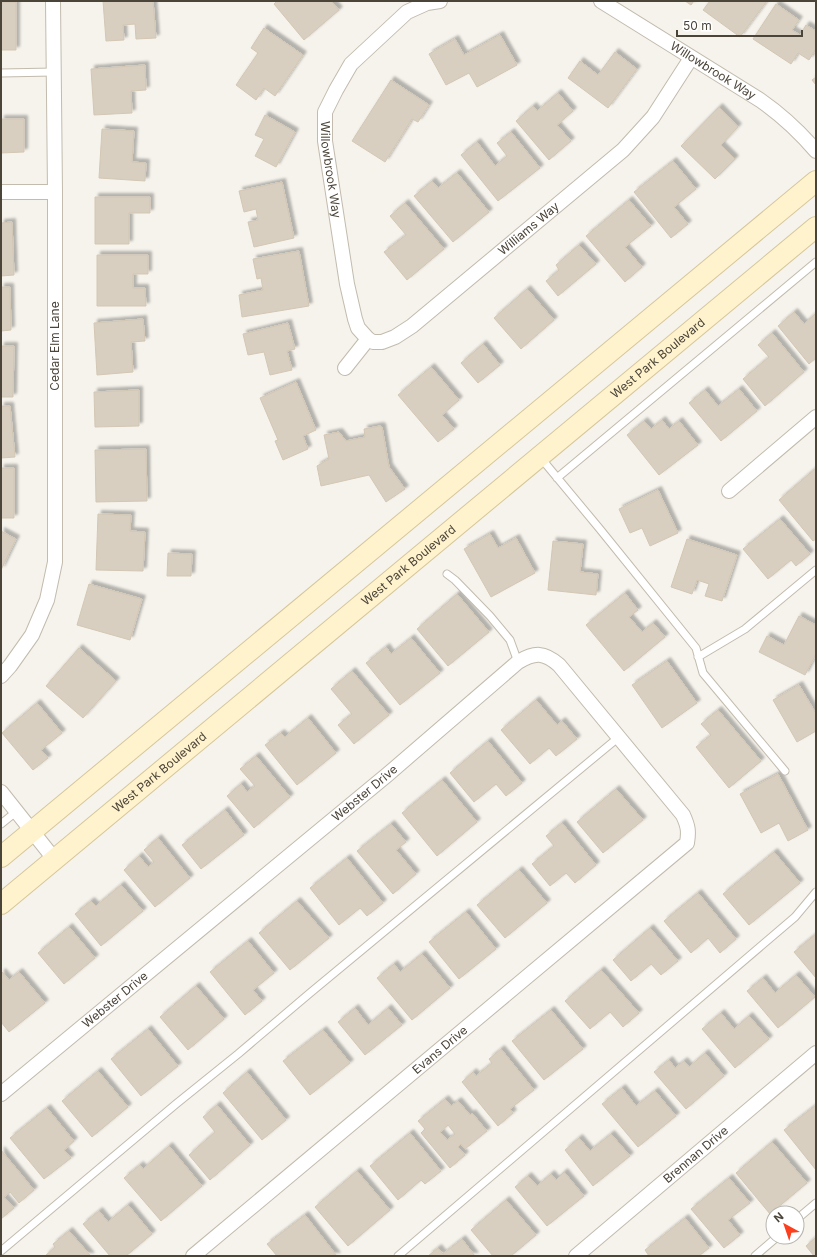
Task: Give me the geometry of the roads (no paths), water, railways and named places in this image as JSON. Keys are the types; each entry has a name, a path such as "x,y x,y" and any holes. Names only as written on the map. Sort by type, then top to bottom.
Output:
{"main road":[{"path":"1,857 816,181"},
{"name":"West Park Boulevard","path":"1,904 816,227"}],"street":[{"name":"Cedar Elm Lane","path":"1,676 32,635 47,600 55,562 55,192 53,1"},
{"name":"Willowbrook Way","path":"368,339 358,328 347,284 325,141 325,112 351,64 407,12 427,2 440,1"},
{"name":"Willowbrook Way","path":"601,1 779,113 798,130 816,151"},
{"name":"Williams Way","path":"368,339 374,342 382,342 395,337 412,326 623,150 653,117 691,58"},
{"path":"1,192 55,192"},
{"path":"345,368 368,339"},
{"path":"729,491 816,417"},
{"name":"Webster Drive","path":"1,1094 387,775 518,662 529,656 540,654 551,658 559,665 683,815 689,833 687,843"},
{"path":"1,792 55,860"},
{"name":"Evans Drive","path":"193,1256 687,843"},
{"name":"Brennan Drive","path":"576,1256 816,1053"}],"lane":[{"path":"1,73 54,72"},
{"path":"557,478 816,262"},
{"path":"540,456 696,648 703,673 785,771"},
{"path":"698,657 746,629 816,570"},
{"path":"447,574 455,580 490,616 510,640 518,662"},
{"path":"1,1251 619,737"},
{"path":"1,824 17,811"},
{"path":"398,1256 795,917 816,892"},
{"path":"805,1213 816,1203"},
{"path":"755,1256 768,1245"}]}
